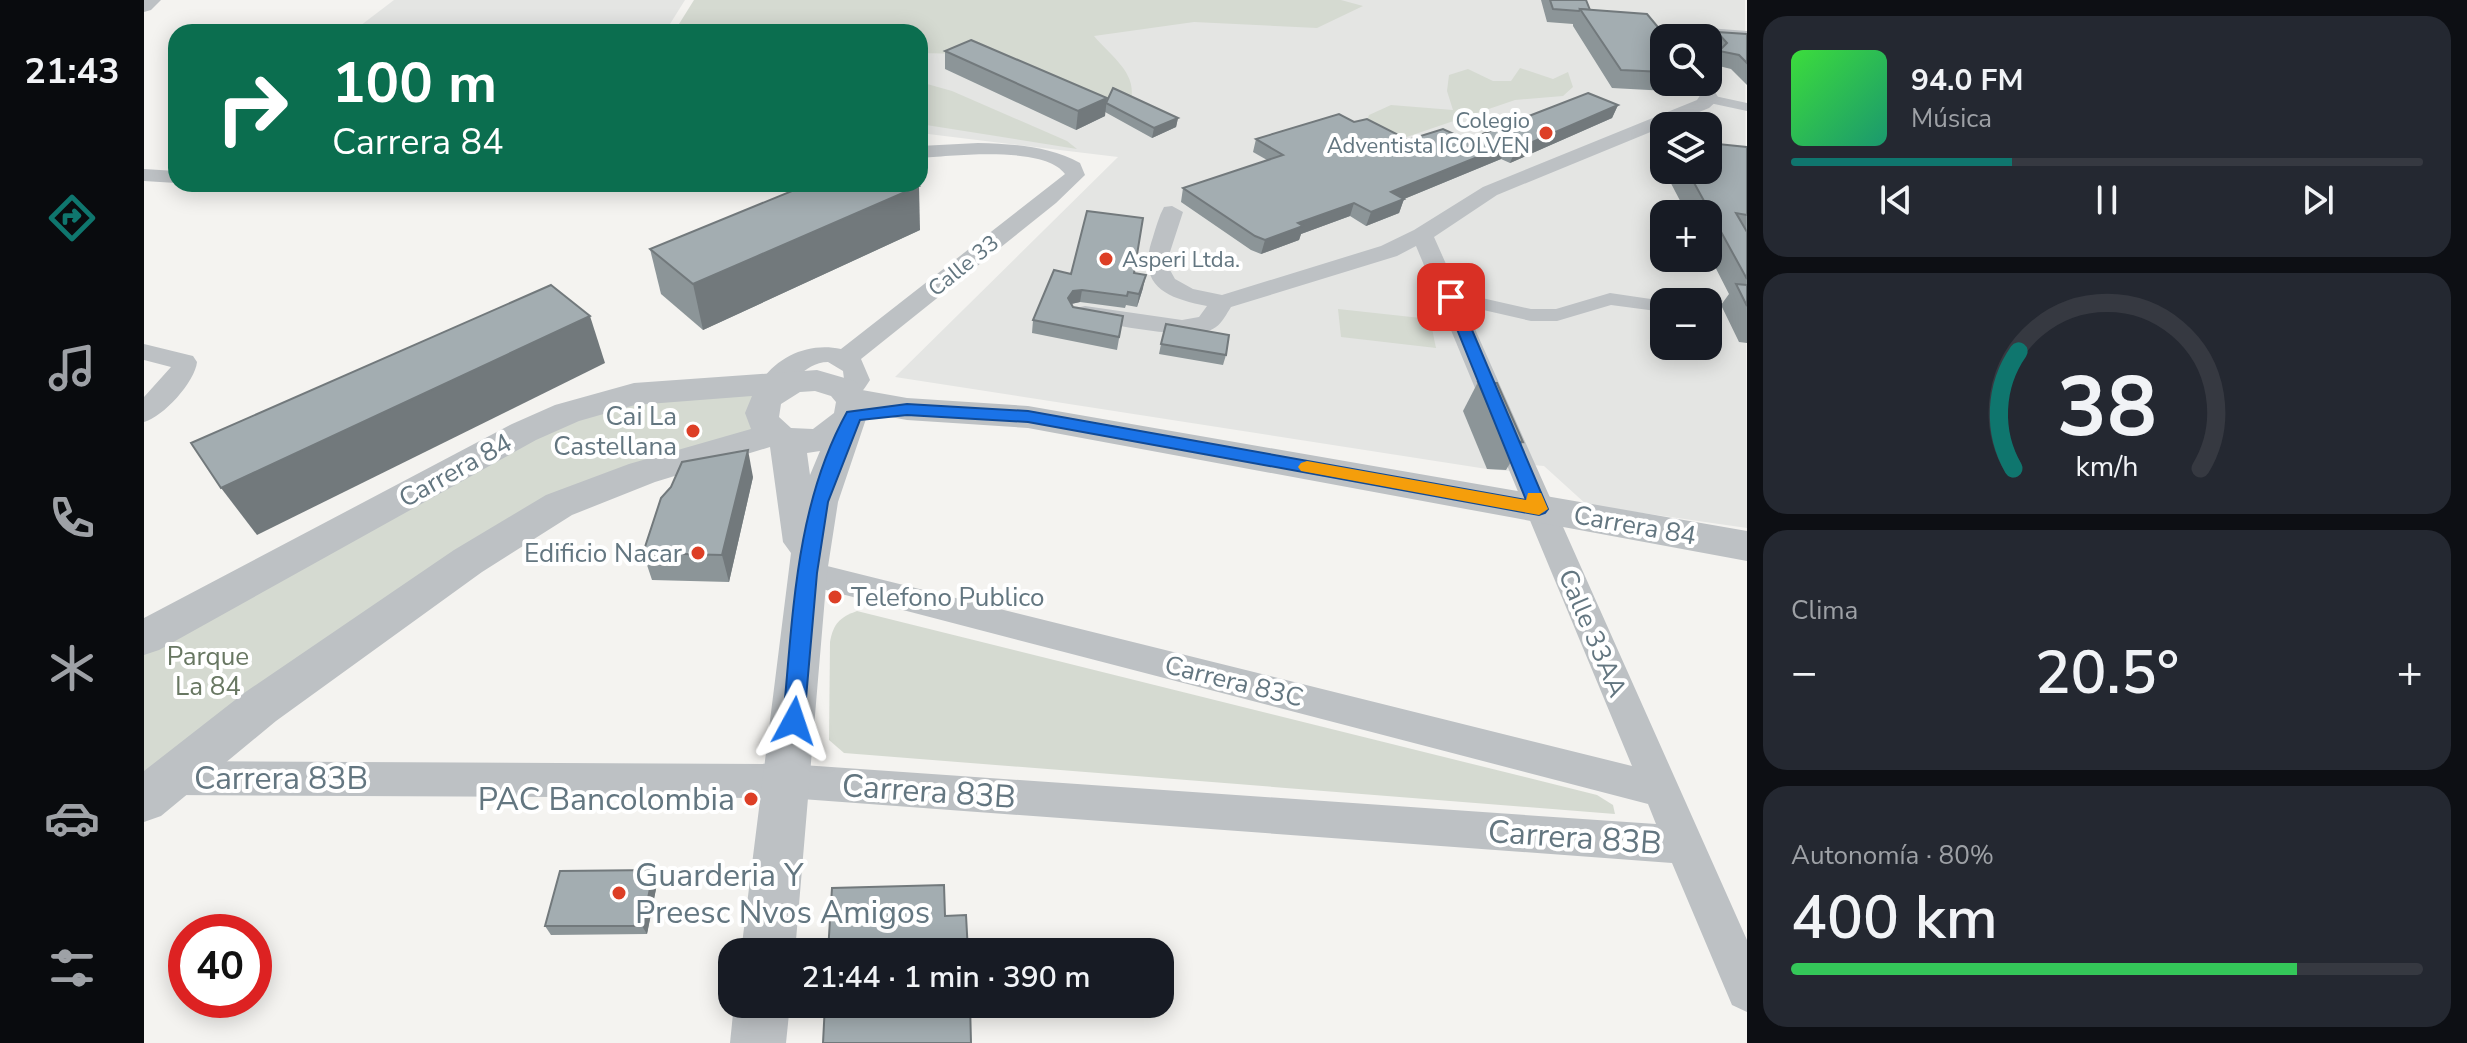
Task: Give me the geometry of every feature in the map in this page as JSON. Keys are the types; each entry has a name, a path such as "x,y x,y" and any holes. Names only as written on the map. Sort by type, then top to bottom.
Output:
{"street":[{"path":"144,6 151,0"},
{"path":"1722,34 1747,36"},
{"path":"1172,212 1158,255 1159,270 1166,283 1186,295 1223,302 1389,251 1422,235 1490,191 1621,140 1697,96"},
{"path":"1719,96 1747,107"},
{"name":"Calle 33","path":"849,398 1075,175 1073,167 1063,160 1025,152 928,152"},
{"path":"144,175 168,176"},
{"name":"Calle 33AA","path":"1422,235 1747,990"},
{"path":"1389,251 1446,286 1531,315 1557,315 1610,299 1650,304"},
{"path":"1081,312 1182,327 1207,323 1223,302"},
{"path":"144,352 184,362 183,372 144,413"},
{"path":"807,573 780,437 762,420 762,406 782,384 829,382 849,398"},
{"name":"Carrera 84","path":"144,638 524,432 567,413 634,394 782,384"},
{"path":"155,795 260,707 468,561 559,505 642,473 780,437 800,441 826,438 849,398"},
{"path":"770,938 807,573 819,502 849,398"},
{"name":"Carrera 84","path":"849,398 907,409 1028,417 1747,546"},
{"name":"Carrera 83C","path":"807,573 1660,790"},
{"name":"Carrera 83B","path":"155,795 788,781 1685,845"},
{"path":"758,1043 761,1018"}],"shaded area":[{"path":"394,0 685,0 670,24 362,24"},
{"path":"1075,0 1745,0 1747,528 1587,505 1544,466 1508,463 1510,471 1487,469 895,377 1118,157 928,134 928,31"}],"green space":[{"path":"694,0 1341,0 1363,6 1317,28 1194,22 1094,36 1125,70 1130,80 1131,101 1125,114 965,54 928,53 928,24 679,24"},
{"path":"1520,68 1553,79 1568,72 1573,87 1563,96 1515,100 1395,141 1364,129 1369,115 1391,105 1453,110 1447,91 1449,75 1468,69 1493,81 1511,81"},
{"path":"928,84 952,91 1067,141 1077,149 928,125"},
{"path":"1338,309 1430,319 1436,348 1341,337"},
{"name":"Parque La 84","path":"774,391 773,434 559,505 144,801 144,638 597,403"},
{"path":"857,611 1597,795 1613,805 1615,814 844,753 829,740 830,642 838,622"}],"building":[{"path":"1550,0 1586,0 1590,10 1553,9"},
{"path":"1580,9 1647,14 1655,24 1650,24 1650,71 1621,70"},
{"path":"1722,32 1747,34 1747,63 1739,55 1722,52 1727,43"},
{"path":"971,40 1107,98 1078,111 945,51"},
{"path":"1113,88 1178,118 1154,128 1106,103"},
{"path":"1588,93 1618,105 1516,149 1507,145 1391,192 1404,199 1371,212 1354,203 1298,223 1303,226 1265,240 1183,188 1283,155 1256,139 1339,114 1354,122 1367,119 1408,140 1443,129 1467,140"},
{"path":"1722,144 1747,147 1747,215 1736,213 1747,232 1747,279 1722,234 1722,200 1704,200 1695,184 1722,184"},
{"path":"789,192 905,192 693,284 650,249"},
{"path":"1087,211 1143,218 1134,273 1146,275 1139,294 1128,292 1127,296 1082,290 1073,291 1068,298 1073,307 1123,316 1119,337 1033,320 1054,270 1071,274"},
{"path":"1736,284 1747,285 1747,306"},
{"path":"551,285 590,316 221,488 191,443"},
{"path":"1166,324 1229,335 1226,355 1161,344"},
{"path":"1478,382 1497,383 1523,442 1503,440"},
{"path":"748,450 722,555 643,553 661,498 671,487 682,462"},
{"path":"654,870 642,926 545,926 560,871"},
{"path":"944,885 945,916 966,915 967,938 829,938 832,888"},
{"path":"824,1018 970,1018 971,1043 823,1043"}],"slow traffic":[{"path":"1307,467 1539,509 1534,498"}],"place":[{"name":"Colegio Adventista ICOLVEN","path":"1546,133"},
{"name":"Asperi Ltda.","path":"1106,259"},
{"name":"Cai La Castellana","path":"693,431"},
{"name":"Edificio Nacar","path":"698,553"},
{"name":"Telefono Publico","path":"835,597"},
{"name":"PAC Bancolombia","path":"751,799"},
{"name":"Guarderia Y Preesc Nvos Amigos","path":"619,893"}],"route":[{"path":"794,721 807,573 819,502 853,416 907,409 1028,417 1539,509 1451,297"}]}
